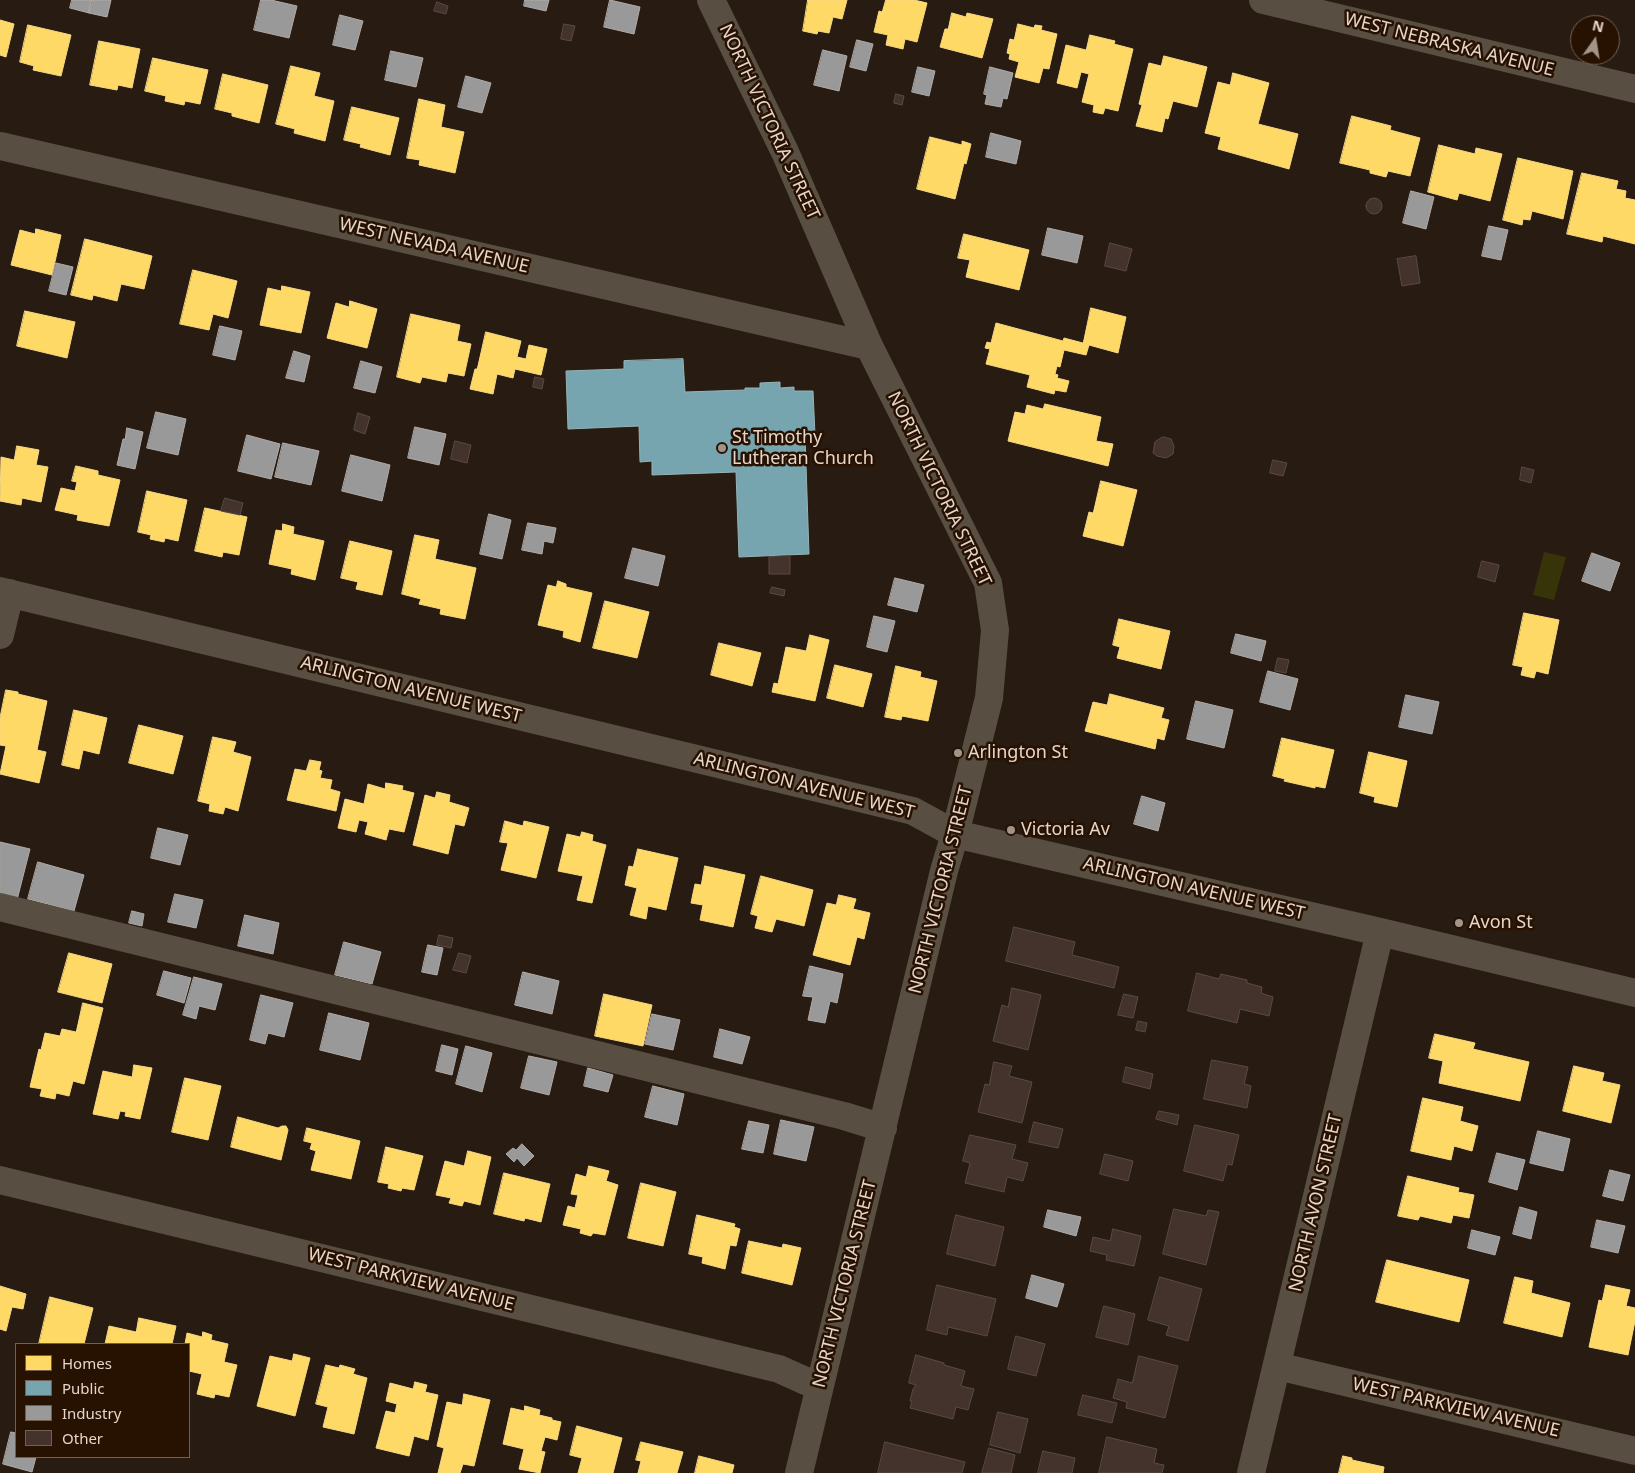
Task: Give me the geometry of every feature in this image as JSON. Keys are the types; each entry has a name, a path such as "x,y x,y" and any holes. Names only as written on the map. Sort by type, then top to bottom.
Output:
{"street":[{"name":"NORTH VICTORIA STREET","path":"711,0 785,152 868,346 988,583 995,630 990,698 944,871 799,1473"},
{"name":"WEST NEBRASKA AVENUE","path":"1263,0 1635,89"},
{"name":"WEST NEVADA AVENUE","path":"0,146 868,346"},
{"name":"ARLINGTON AVENUE WEST","path":"5,592 913,811 955,834 1635,993"},
{"path":"0,635 5,592"},
{"path":"0,907 834,1114 883,1128"},
{"name":"NORTH AVON STREET","path":"1251,1473 1380,932"},
{"name":"WEST PARKVIEW AVENUE","path":"0,1180 779,1369 819,1387"},
{"name":"WEST PARKVIEW AVENUE","path":"1277,1366 1635,1450"}],"shaded area":[{"path":"1544,552 1566,557 1554,600 1533,595"}],"building: Homes":[{"path":"808,0 847,0 842,19 833,17 829,33 818,31 817,34 803,31"},
{"path":"886,0 914,0 927,3 917,42 905,39 903,49 886,45 888,35 874,32 879,11 882,12"},
{"path":"952,13 966,17 967,13 993,19 982,58 940,47 945,29 948,29"},
{"path":"0,20 14,24 6,57 0,55"},
{"path":"1018,24 1034,28 1035,25 1042,26 1041,30 1057,34 1049,69 1043,68 1039,83 1015,77 1019,62 1009,59 1010,54 1007,53 1010,39 1014,40"},
{"path":"28,25 71,35 61,76 33,70 34,66 20,62"},
{"path":"1090,35 1115,41 1114,44 1133,49 1118,111 1105,108 1103,114 1093,112 1094,105 1082,102 1089,74 1081,72 1077,88 1057,83 1066,45 1086,50"},
{"path":"99,41 140,49 132,88 118,85 117,90 90,85"},
{"path":"1164,56 1207,67 1197,107 1173,101 1168,119 1165,118 1162,132 1136,126 1142,105 1139,104 1149,63 1161,66"},
{"path":"153,58 208,70 200,104 185,101 184,105 165,101 166,96 145,91"},
{"path":"291,66 320,73 314,96 334,101 325,141 294,133 295,129 276,124"},
{"path":"1233,73 1269,83 1258,124 1298,134 1289,169 1218,149 1221,137 1205,133 1218,82 1230,85"},
{"path":"223,74 268,85 259,123 232,116 232,113 215,109"},
{"path":"419,99 445,105 441,127 464,132 455,173 419,165 420,160 407,158"},
{"path":"352,107 399,118 390,155 360,147 361,144 344,140"},
{"path":"1352,116 1391,126 1390,130 1420,138 1410,176 1388,171 1386,177 1370,173 1370,170 1340,163"},
{"path":"930,137 962,145 962,141 971,144 955,199 917,189"},
{"path":"1439,145 1475,154 1476,148 1502,154 1490,201 1459,193 1457,200 1428,192"},
{"path":"1518,158 1573,171 1563,219 1532,211 1530,220 1523,219 1522,225 1503,220"},
{"path":"1582,173 1618,181 1616,189 1626,191 1625,198 1635,200 1635,244 1603,236 1602,242 1567,234"},
{"path":"36,229 61,235 52,275 11,265 20,230 35,234"},
{"path":"964,234 1029,250 1019,290 966,277 970,260 958,258"},
{"path":"85,239 152,256 144,289 121,284 117,301 93,295 92,300 71,295"},
{"path":"193,270 237,281 228,318 213,314 209,330 180,324"},
{"path":"282,286 310,292 301,333 260,325 268,288 281,291"},
{"path":"350,301 377,309 367,348 327,338 336,303 349,307"},
{"path":"1091,308 1126,317 1118,353 1089,345 1086,355 1064,350 1060,367 1057,366 1055,374 1058,375 1057,378 1069,381 1066,392 1055,390 1054,394 1027,387 1030,375 986,364 990,349 985,348 987,342 991,343 996,323 1063,341 1064,338 1083,343"},
{"path":"25,311 75,322 67,358 17,346"},
{"path":"411,314 460,325 457,341 471,344 464,376 448,373 446,382 422,377 420,383 397,377"},
{"path":"486,332 521,341 517,357 526,359 529,345 547,349 541,375 515,369 513,378 497,374 493,394 470,389"},
{"path":"1045,404 1101,417 1096,441 1113,444 1108,466 1008,441 1015,412 1025,414 1027,405 1043,409"},
{"path":"17,446 39,450 36,465 48,467 41,502 22,498 21,505 0,501 1,457 14,460"},
{"path":"76,466 98,471 98,475 120,480 109,526 77,520 78,515 55,510 61,488 75,491 77,482 72,481"},
{"path":"1101,481 1137,490 1123,546 1083,536 1089,512 1093,513"},
{"path":"147,491 187,500 178,541 165,538 164,542 150,539 151,535 138,532"},
{"path":"205,508 247,517 239,555 223,552 222,557 195,551"},
{"path":"283,524 294,527 293,534 324,541 315,580 291,574 292,569 269,564 276,530 282,531"},
{"path":"415,535 439,540 435,559 476,568 465,619 440,614 441,609 419,604 421,599 402,594"},
{"path":"350,541 392,551 382,595 356,589 358,582 341,578"},
{"path":"558,581 566,584 566,587 592,593 580,642 563,637 564,631 538,625 548,585 556,587"},
{"path":"605,601 649,612 637,658 593,648"},
{"path":"1524,613 1559,620 1548,674 1536,671 1534,678 1521,675 1523,667 1513,665"},
{"path":"1119,619 1170,631 1161,669 1117,658 1120,647 1113,645"},
{"path":"810,635 829,640 815,701 772,692 774,683 778,684 786,647 806,651"},
{"path":"719,643 761,653 752,686 711,675"},
{"path":"835,665 872,674 863,707 827,698"},
{"path":"896,666 921,672 920,677 937,681 928,721 902,716 901,720 885,717"},
{"path":"6,690 47,701 37,750 46,752 39,783 0,774 6,746 0,745 0,718"},
{"path":"1110,694 1164,708 1161,718 1169,720 1164,740 1157,738 1155,749 1085,731 1093,702 1107,705"},
{"path":"74,710 107,718 99,754 83,750 79,769 62,765"},
{"path":"139,725 183,736 173,774 129,763"},
{"path":"213,737 236,742 233,752 251,757 238,811 225,807 223,814 209,811 210,804 198,801"},
{"path":"1282,738 1334,750 1325,788 1315,786 1315,788 1284,781 1285,779 1273,776"},
{"path":"1369,752 1407,761 1397,807 1374,802 1375,797 1360,793"},
{"path":"310,760 321,762 319,770 322,771 320,778 332,780 330,789 340,792 336,811 287,800 295,769 306,771"},
{"path":"386,783 403,786 402,790 414,793 404,832 389,829 386,840 365,834 368,822 359,820 356,832 338,828 345,799 364,804 368,784 385,789"},
{"path":"437,792 450,795 449,802 469,808 464,826 455,824 448,854 413,845 425,795 435,798"},
{"path":"505,821 523,826 524,821 549,827 536,878 501,870 508,843 500,842"},
{"path":"582,832 593,835 592,841 606,845 592,903 577,900 583,876 558,871 567,834 580,837"},
{"path":"638,849 678,858 666,910 648,906 646,919 630,915 637,888 625,885 629,866 633,867"},
{"path":"705,866 745,875 733,927 700,920 703,905 691,903 695,884 701,885"},
{"path":"761,876 813,890 804,926 776,919 772,932 755,928 758,916 751,914"},
{"path":"839,895 856,899 853,909 870,913 864,939 857,937 850,965 813,955 827,903 836,905"},
{"path":"69,953 112,964 102,1003 58,992"},
{"path":"604,994 652,1005 643,1046 595,1036"},
{"path":"83,1003 103,1008 84,1084 73,1081 69,1096 56,1093 55,1099 40,1096 42,1089 30,1087 45,1033 60,1036 62,1029 76,1032"},
{"path":"1435,1034 1475,1043 1473,1049 1529,1062 1520,1101 1439,1083 1443,1061 1429,1058"},
{"path":"134,1065 152,1068 140,1119 125,1116 126,1112 120,1111 118,1119 93,1114 103,1071 132,1077"},
{"path":"1574,1066 1604,1073 1602,1081 1620,1085 1611,1123 1563,1111"},
{"path":"185,1078 221,1086 208,1140 172,1132"},
{"path":"1423,1098 1463,1107 1460,1121 1478,1126 1472,1151 1454,1146 1451,1160 1411,1151"},
{"path":"238,1117 278,1128 286,1126 288,1130 281,1160 231,1147"},
{"path":"307,1128 360,1141 351,1179 311,1170 316,1151 310,1149 312,1143 304,1141"},
{"path":"386,1147 423,1156 414,1190 402,1188 401,1191 388,1188 389,1184 378,1182"},
{"path":"468,1151 491,1157 480,1205 464,1201 462,1206 449,1203 451,1198 436,1195 445,1161 464,1166"},
{"path":"589,1166 609,1171 606,1181 618,1185 605,1235 593,1233 591,1236 580,1233 581,1229 563,1225 568,1206 575,1208 578,1195 571,1194 576,1174 586,1177"},
{"path":"504,1173 550,1184 541,1222 525,1218 524,1221 494,1214"},
{"path":"1408,1176 1459,1188 1458,1192 1474,1195 1469,1218 1453,1215 1451,1223 1420,1216 1418,1220 1398,1216"},
{"path":"641,1183 676,1192 663,1246 628,1238"},
{"path":"697,1215 735,1224 734,1227 740,1229 736,1246 730,1245 725,1269 702,1263 703,1257 689,1254"},
{"path":"749,1241 782,1248 783,1244 801,1248 792,1285 742,1273"},
{"path":"1387,1260 1469,1280 1459,1322 1376,1302"},
{"path":"1515,1277 1533,1281 1531,1293 1570,1303 1562,1337 1504,1323"},
{"path":"1606,1285 1630,1290 1626,1306 1635,1308 1635,1321 1628,1355 1589,1347 1599,1300 1602,1301"},
{"path":"0,1286 26,1294 23,1309 12,1307 6,1331 0,1329"},
{"path":"50,1297 93,1308 84,1343 39,1343"},
{"path":"139,1318 176,1326 172,1343 105,1343 109,1326 136,1332"},
{"path":"203,1332 212,1335 211,1340 228,1344 224,1362 237,1365 229,1397 215,1394 214,1398 197,1394 202,1374 190,1371 190,1343 185,1343 187,1333 202,1337"},
{"path":"294,1354 310,1358 295,1416 257,1406 270,1356 292,1361"},
{"path":"326,1365 339,1368 340,1365 355,1369 353,1374 367,1378 354,1434 323,1427 328,1407 316,1404"},
{"path":"415,1382 427,1385 425,1392 438,1395 428,1440 414,1436 409,1456 376,1448 386,1411 395,1413 397,1404 386,1401 390,1383 413,1389"},
{"path":"464,1394 490,1400 474,1466 463,1464 460,1473 438,1473 444,1448 437,1446 447,1402 462,1405"},
{"path":"525,1406 540,1410 539,1415 561,1422 557,1440 545,1437 541,1451 545,1452 540,1473 519,1469 524,1449 503,1444 511,1408 524,1411"},
{"path":"577,1426 622,1438 613,1473 578,1473 582,1458 570,1455"},
{"path":"641,1442 683,1452 677,1473 638,1473 641,1461 636,1460"},
{"path":"699,1456 734,1465 732,1473 695,1473"},
{"path":"1343,1456 1352,1458 1352,1460 1384,1467 1383,1473 1339,1473"}],"building: Public":[{"name":"St Timothy Lutheran Church","path":"683,359 685,392 745,390 745,388 760,388 760,383 780,382 780,388 794,387 794,391 813,391 815,435 805,435 809,554 739,557 736,472 652,475 652,461 640,462 639,426 568,429 566,371 624,369 624,361"}],"building: Industry":[{"path":"72,0 91,0 89,13 70,8"},
{"path":"92,0 111,0 107,17 89,13"},
{"path":"261,0 271,0 297,6 289,38 254,30"},
{"path":"525,0 549,0 546,11 524,6"},
{"path":"610,0 640,7 634,34 604,27"},
{"path":"340,15 363,21 355,50 333,45"},
{"path":"857,40 873,44 866,71 850,67"},
{"path":"823,50 847,56 839,91 814,85"},
{"path":"391,51 423,58 416,87 385,80"},
{"path":"918,67 935,71 929,96 912,92"},
{"path":"990,67 1013,73 1007,99 1003,98 1001,107 985,104 987,95 984,94"},
{"path":"466,76 491,83 482,113 458,107"},
{"path":"991,133 1021,141 1016,164 986,157"},
{"path":"1411,191 1434,197 1426,229 1403,223"},
{"path":"1489,226 1508,230 1501,260 1482,256"},
{"path":"1048,228 1083,236 1077,263 1042,255"},
{"path":"56,263 73,267 66,295 49,291"},
{"path":"220,326 242,331 235,360 213,355"},
{"path":"294,351 310,356 304,382 286,378"},
{"path":"361,361 382,367 375,393 354,388"},
{"path":"156,412 186,419 178,455 147,448"},
{"path":"415,427 446,434 439,465 408,458"},
{"path":"127,428 143,432 135,469 117,465"},
{"path":"247,435 280,444 271,479 238,471"},
{"path":"283,443 319,451 311,485 275,477"},
{"path":"351,455 390,465 382,501 342,491"},
{"path":"489,514 511,520 502,559 480,554"},
{"path":"528,523 556,528 553,543 544,541 542,554 522,550"},
{"path":"633,548 665,556 658,586 625,578"},
{"path":"1592,553 1620,563 1610,591 1582,581"},
{"path":"895,578 924,585 917,612 888,605"},
{"path":"874,616 895,621 887,652 867,647"},
{"path":"1236,634 1266,641 1261,661 1231,653"},
{"path":"1268,671 1298,679 1290,710 1260,702"},
{"path":"1406,695 1439,702 1432,734 1399,727"},
{"path":"1196,701 1233,710 1224,748 1187,739"},
{"path":"1142,796 1165,803 1158,831 1134,824"},
{"path":"158,828 188,835 180,865 151,858"},
{"path":"0,842 30,849 17,900 0,896"},
{"path":"38,862 84,875 74,911 28,899"},
{"path":"175,894 203,900 196,928 168,922"},
{"path":"132,911 144,914 142,926 129,923"},
{"path":"245,915 279,923 273,954 238,946"},
{"path":"344,942 381,952 372,984 335,975"},
{"path":"428,945 443,948 437,975 422,972"},
{"path":"810,966 843,974 837,1003 830,1001 825,1023 808,1020 813,997 803,996"},
{"path":"164,971 191,978 184,1003 157,995"},
{"path":"523,972 559,981 552,1014 515,1005"},
{"path":"194,977 222,984 215,1010 199,1006 196,1019 183,1015"},
{"path":"261,995 293,1003 284,1037 268,1033 265,1044 250,1040"},
{"path":"329,1013 369,1023 360,1060 320,1050"},
{"path":"652,1014 680,1020 673,1050 645,1044"},
{"path":"720,1029 750,1037 742,1064 714,1057"},
{"path":"442,1045 458,1049 452,1075 436,1071"},
{"path":"466,1046 492,1053 482,1092 456,1084"},
{"path":"529,1056 557,1062 549,1095 521,1088"},
{"path":"588,1068 613,1075 608,1092 584,1086"},
{"path":"653,1086 684,1094 677,1125 645,1117"},
{"path":"781,1120 814,1127 806,1161 774,1154"},
{"path":"749,1121 769,1125 763,1153 742,1149"},
{"path":"1538,1131 1570,1139 1563,1171 1530,1163"},
{"path":"522,1144 534,1156 524,1166 517,1158 514,1162 506,1154 513,1148 516,1150"},
{"path":"1497,1153 1525,1160 1517,1190 1489,1182"},
{"path":"1610,1170 1630,1175 1623,1201 1603,1196"},
{"path":"1520,1207 1537,1212 1531,1239 1513,1234"},
{"path":"1048,1210 1081,1217 1076,1236 1044,1227"},
{"path":"1597,1220 1625,1226 1618,1253 1591,1247"},
{"path":"1472,1230 1500,1237 1495,1255 1468,1248"},
{"path":"1032,1275 1064,1284 1057,1307 1026,1298"},
{"path":"11,1432 15,1433 15,1458 36,1458 32,1472 3,1464"}],"building: Other":[{"path":"437,2 448,6 446,14 434,11"},
{"path":"564,24 575,26 571,41 561,39"},
{"path":"896,94 904,96 902,105 894,103"},
{"path":"1374,198 1380,200 1382,206 1380,212 1374,214 1368,212 1366,206 1368,200"},
{"path":"1110,243 1132,249 1126,271 1105,266"},
{"path":"1416,256 1420,283 1402,286 1397,259"},
{"path":"535,377 544,379 542,389 533,387"},
{"path":"358,413 370,417 365,434 354,430"},
{"path":"1163,437 1171,439 1174,446 1173,454 1166,458 1153,453 1155,442"},
{"path":"455,441 471,445 467,463 451,459"},
{"path":"1273,460 1287,463 1283,476 1270,473"},
{"path":"1522,467 1534,470 1531,483 1520,480"},
{"path":"225,498 243,503 240,515 221,511"},
{"path":"790,556 790,574 769,574 769,557"},
{"path":"1482,561 1499,565 1495,582 1478,577"},
{"path":"772,587 785,590 784,596 770,593"},
{"path":"1278,658 1289,660 1286,673 1275,671"},
{"path":"1014,927 1075,942 1072,955 1119,967 1114,988 1006,961"},
{"path":"439,935 453,938 451,948 437,945"},
{"path":"459,953 471,956 466,973 453,970"},
{"path":"1197,973 1219,979 1221,974 1247,980 1247,983 1262,987 1261,993 1273,997 1269,1016 1240,1009 1237,1023 1188,1011"},
{"path":"1012,988 1041,995 1028,1050 993,1041 1002,1005 1008,1007"},
{"path":"1124,994 1138,997 1133,1018 1118,1015"},
{"path":"1138,1021 1147,1023 1145,1032 1136,1030"},
{"path":"1212,1060 1248,1067 1244,1084 1251,1086 1247,1108 1204,1099"},
{"path":"994,1062 1012,1066 1009,1076 1032,1082 1022,1123 978,1112 985,1084 989,1085"},
{"path":"1126,1067 1153,1074 1150,1089 1123,1082"},
{"path":"1159,1111 1179,1115 1177,1125 1156,1119"},
{"path":"1034,1122 1063,1129 1058,1148 1029,1142"},
{"path":"1195,1125 1239,1135 1232,1165 1227,1164 1223,1181 1184,1171"},
{"path":"970,1135 1016,1145 1012,1159 1028,1163 1023,1181 1007,1177 1004,1192 965,1183 970,1163 963,1161"},
{"path":"1105,1154 1133,1161 1128,1181 1100,1174"},
{"path":"1174,1209 1206,1216 1208,1210 1219,1212 1206,1265 1163,1254"},
{"path":"956,1215 1004,1227 995,1266 947,1254"},
{"path":"1113,1229 1141,1236 1134,1266 1106,1260 1107,1255 1090,1251 1093,1237 1110,1241"},
{"path":"1160,1277 1202,1289 1188,1341 1166,1335 1169,1326 1148,1320"},
{"path":"937,1285 996,1299 987,1336 948,1327 947,1335 927,1330"},
{"path":"1104,1306 1135,1314 1128,1345 1096,1337"},
{"path":"1016,1336 1045,1344 1036,1376 1008,1369"},
{"path":"916,1355 965,1371 961,1386 974,1389 968,1410 956,1407 953,1419 910,1408 913,1389 916,1385 909,1383"},
{"path":"1139,1356 1178,1366 1165,1418 1126,1408 1127,1402 1113,1398 1118,1379 1132,1383"},
{"path":"1083,1395 1117,1403 1112,1423 1078,1415"},
{"path":"998,1412 1028,1419 1020,1453 990,1445"},
{"path":"1107,1437 1157,1449 1154,1463 1164,1465 1162,1473 1099,1473"},
{"path":"885,1442 965,1462 962,1473 878,1473"},
{"path":"989,1448 1015,1455 1011,1473 982,1473"},
{"path":"1043,1451 1075,1458 1072,1473 1038,1473"}],"place":[{"name":"St Timothy Lutheran Church","path":"722,448"},
{"name":"Arlington St","path":"958,753"},
{"name":"Victoria Av","path":"1011,830"},
{"name":"Avon St","path":"1459,923"}]}
